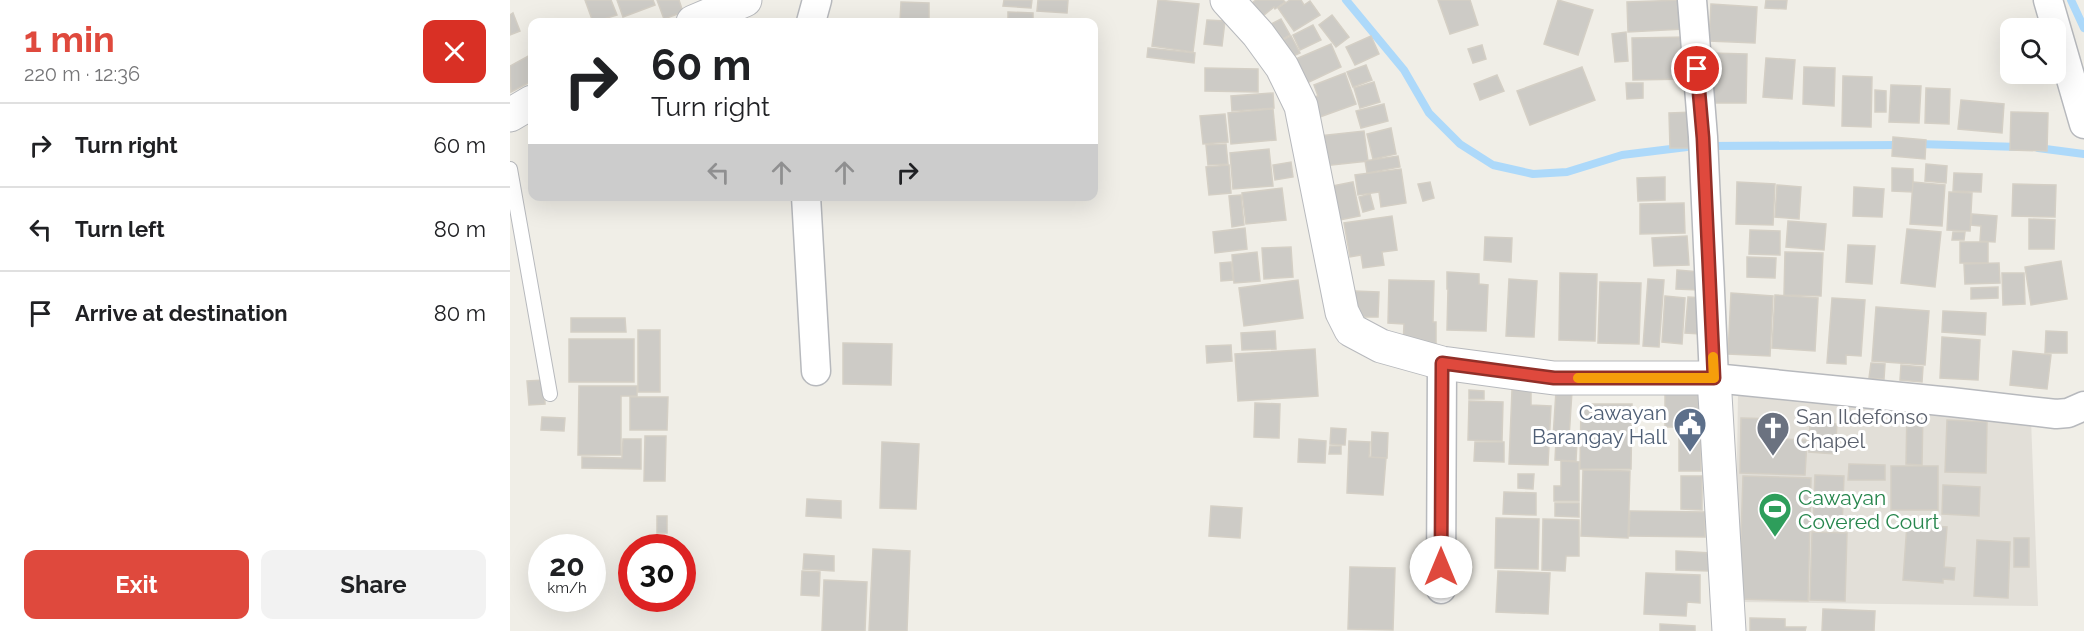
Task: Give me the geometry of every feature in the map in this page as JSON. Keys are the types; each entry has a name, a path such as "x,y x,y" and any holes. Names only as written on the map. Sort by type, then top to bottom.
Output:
{"street":[{"path":"702,18 745,0"},
{"path":"813,18 817,0"},
{"path":"1227,0 1258,34 1282,67 1301,106 1342,312 1351,330 1381,346 1442,363 1554,378 1714,378 2056,414 2068,413 2084,406"},
{"path":"1692,0 1703,150 1729,631"},
{"path":"2048,0 2084,124"},
{"path":"510,115 528,104"},
{"path":"806,201 816,371"},
{"path":"1441,589 1442,363"}],"lane":[{"path":"510,169 550,394"}],"shaded area":[{"path":"1738,392 2031,419 2038,606 1735,602"}],"building":[{"path":"585,0 611,0 617,15 592,18"},
{"path":"617,0 653,0 655,5 623,17"},
{"path":"657,0 679,0 683,12 664,18"},
{"path":"1004,0 1032,0 1031,8 1003,6"},
{"path":"1038,0 1068,0 1067,13 1037,11"},
{"path":"1158,0 1199,4 1193,52 1152,46"},
{"path":"1256,0 1283,0 1285,2 1275,9 1274,7 1258,20 1248,6"},
{"path":"1290,0 1301,0 1304,5 1310,1 1320,15 1294,31 1278,8"},
{"path":"1438,0 1470,0 1478,25 1450,34"},
{"path":"1558,0 1593,10 1578,55 1544,44"},
{"path":"1683,0 1684,29 1628,32 1627,2"},
{"path":"1766,0 1787,0 1786,9 1765,8"},
{"path":"901,2 929,3 929,18 900,18"},
{"path":"1711,4 1757,7 1755,43 1709,41"},
{"path":"1008,12 1033,13 1033,18 1008,18"},
{"path":"513,13 520,31 510,35 510,15"},
{"path":"1332,15 1349,37 1336,47 1319,25"},
{"path":"1281,19 1290,35 1274,44 1265,27"},
{"path":"1207,20 1225,21 1222,46 1204,44"},
{"path":"1313,25 1321,40 1300,50 1293,35"},
{"path":"1626,32 1628,61 1615,62 1612,34"},
{"path":"1291,36 1300,53 1285,60 1276,43"},
{"path":"1371,36 1379,54 1355,65 1346,47"},
{"path":"1687,37 1688,79 1633,80 1632,38"},
{"path":"1331,44 1341,67 1307,83 1296,59"},
{"path":"1482,45 1486,59 1473,63 1468,49"},
{"path":"1148,48 1195,53 1194,63 1147,57"},
{"path":"1710,53 1747,54 1746,103 1708,103"},
{"path":"528,56 528,83 511,92 510,66"},
{"path":"1766,58 1795,60 1792,99 1763,97"},
{"path":"1366,65 1372,80 1353,87 1347,72"},
{"path":"1582,67 1595,100 1530,125 1517,91"},
{"path":"1804,67 1835,68 1834,106 1803,104"},
{"path":"1205,68 1258,69 1258,92 1205,91"},
{"path":"1345,73 1356,104 1317,118 1310,98 1318,96 1314,85"},
{"path":"1497,75 1504,91 1480,100 1474,84"},
{"path":"1843,76 1872,77 1871,127 1842,126"},
{"path":"1374,82 1380,102 1360,108 1354,88"},
{"path":"1626,83 1643,83 1643,98 1627,99"},
{"path":"1891,85 1921,86 1919,123 1889,122"},
{"path":"1926,88 1950,89 1949,124 1925,123"},
{"path":"1875,90 1886,91 1886,112 1875,112"},
{"path":"1273,93 1274,108 1232,111 1231,96"},
{"path":"1961,100 2004,104 2002,133 1958,129"},
{"path":"1384,104 1388,121 1361,128 1356,111"},
{"path":"1273,109 1276,140 1231,144 1228,113"},
{"path":"1695,112 1696,148 1670,148 1669,113"},
{"path":"2011,112 2048,113 2047,151 2010,150"},
{"path":"1225,114 1228,142 1203,144 1200,116"},
{"path":"1391,128 1396,154 1373,159 1367,134"},
{"path":"1364,131 1368,161 1323,166 1319,136"},
{"path":"1893,137 1926,140 1925,159 1892,156"},
{"path":"1226,144 1228,164 1208,165 1206,145"},
{"path":"1269,149 1273,186 1233,189 1230,153"},
{"path":"1398,156 1400,167 1367,173 1365,161"},
{"path":"1291,162 1293,177 1275,180 1273,165"},
{"path":"1926,164 1947,166 1946,183 1925,181"},
{"path":"1229,165 1231,193 1209,195 1206,167"},
{"path":"1892,168 1913,169 1913,192 1892,191"},
{"path":"1401,169 1406,203 1381,207 1379,192 1358,195 1355,175"},
{"path":"1954,173 1982,174 1981,192 1953,191"},
{"path":"1665,177 1665,200 1638,201 1637,178"},
{"path":"1353,182 1360,216 1339,220 1332,186"},
{"path":"1430,182 1434,198 1423,201 1418,184"},
{"path":"1737,182 1775,184 1773,225 1736,224"},
{"path":"1913,182 1945,185 1942,226 1910,224"},
{"path":"2013,184 2056,185 2055,217 2012,216"},
{"path":"1777,185 1801,187 1799,219 1775,217"},
{"path":"1854,187 1884,189 1882,217 1853,216"},
{"path":"1282,188 1286,220 1246,224 1242,193"},
{"path":"1949,192 1972,193 1970,231 1947,230"},
{"path":"1370,194 1374,209 1363,212 1359,197"},
{"path":"1241,195 1244,225 1232,227 1229,196"},
{"path":"1684,203 1685,233 1640,234 1640,204"},
{"path":"1972,214 1997,216 1995,242 1980,241 1981,226 1971,225"},
{"path":"1392,216 1397,250 1382,252 1384,265 1363,268 1361,255 1350,257 1344,223"},
{"path":"2029,219 2055,220 2054,249 2029,249"},
{"path":"1788,221 1826,224 1824,250 1786,247"},
{"path":"1245,228 1247,249 1215,253 1213,232"},
{"path":"1907,229 1941,232 1935,287 1901,283"},
{"path":"1750,230 1780,231 1780,255 1749,254"},
{"path":"1953,232 1965,232 1964,240 1952,240"},
{"path":"1687,236 1689,265 1654,266 1652,238"},
{"path":"1485,237 1512,238 1511,262 1484,260"},
{"path":"1960,242 1988,242 1988,263 1960,263"},
{"path":"1848,245 1875,246 1872,284 1846,282"},
{"path":"1291,247 1293,277 1264,279 1262,248"},
{"path":"1257,252 1260,281 1234,283 1232,255"},
{"path":"1785,252 1823,253 1821,296 1784,295"},
{"path":"1747,257 1776,258 1775,278 1747,277"},
{"path":"2061,261 2067,299 2031,305 2025,267"},
{"path":"1231,262 1233,280 1221,281 1220,263"},
{"path":"1999,263 2000,283 1965,284 1964,264"},
{"path":"1677,270 1700,272 1699,290 1676,289"},
{"path":"1447,272 1479,274 1479,284 1488,285 1486,331 1447,330"},
{"path":"1560,273 1597,274 1595,341 1559,340"},
{"path":"2002,273 2024,273 2025,304 2003,305"},
{"path":"1509,279 1537,281 1534,337 1506,336"},
{"path":"1648,279 1664,280 1659,347 1643,346"},
{"path":"1298,280 1303,318 1244,326 1239,288"},
{"path":"1389,280 1434,281 1433,322 1436,322 1436,347 1403,346 1404,324 1388,323"},
{"path":"1600,282 1641,283 1639,344 1598,343"},
{"path":"1998,287 1998,298 1971,299 1971,288"},
{"path":"1354,291 1379,292 1378,317 1353,317"},
{"path":"1731,293 1773,296 1770,356 1728,354"},
{"path":"1775,295 1818,298 1815,351 1772,348"},
{"path":"1665,296 1685,298 1682,344 1662,342"},
{"path":"1688,297 1704,298 1701,334 1685,333"},
{"path":"1832,298 1865,300 1861,356 1846,355 1846,364 1827,363"},
{"path":"1876,307 1929,311 1925,365 1872,361"},
{"path":"1943,311 1986,313 1985,335 1942,332"},
{"path":"571,318 625,318 626,332 571,332"},
{"path":"638,330 660,330 660,392 638,392"},
{"path":"1275,331 1276,349 1242,350 1241,333"},
{"path":"2046,331 2067,332 2067,353 2045,353"},
{"path":"1942,337 1980,340 1978,380 1940,378"},
{"path":"569,339 634,339 634,382 569,382"},
{"path":"843,343 892,344 891,385 843,384"},
{"path":"1231,345 1232,361 1207,363 1206,346"},
{"path":"1315,349 1318,396 1238,401 1235,354"},
{"path":"2013,351 2051,355 2047,389 2010,385"},
{"path":"1871,363 1885,364 1884,379 1869,378"},
{"path":"1901,365 1923,367 1922,382 1900,380"},
{"path":"544,380 545,404 529,405 527,381"},
{"path":"579,386 637,386 637,396 621,396 621,455 578,455"},
{"path":"1665,388 1701,389 1701,427 1665,427"},
{"path":"1469,390 1484,391 1484,399 1469,399"},
{"path":"1512,390 1531,391 1531,405 1551,406 1548,465 1509,464"},
{"path":"1556,391 1572,391 1569,438 1553,438"},
{"path":"630,397 668,397 667,430 630,430"},
{"path":"1469,401 1503,402 1502,441 1468,440"},
{"path":"1255,403 1280,404 1279,438 1254,437"},
{"path":"1581,404 1632,404 1631,469 1580,469"},
{"path":"1907,410 1923,410 1922,465 1906,464"},
{"path":"542,417 565,418 564,431 541,430"},
{"name":"San Ildefonso Chapel","path":"1741,418 1781,419 1780,439 1807,440 1805,475 1740,473"},
{"path":"1947,420 1987,422 1986,473 1945,472"},
{"path":"1810,423 1837,424 1835,454 1809,452"},
{"path":"1331,428 1346,429 1345,445 1330,444"},
{"path":"1372,432 1388,433 1387,458 1371,458"},
{"name":"Cawayan Barangay Hall","path":"1679,435 1701,435 1701,471 1679,471"},
{"path":"645,436 666,436 665,481 644,481"},
{"path":"623,439 641,439 641,469 582,468 582,457 622,458"},
{"path":"1299,439 1326,441 1325,463 1298,462"},
{"path":"1556,440 1577,441 1576,461 1555,460"},
{"path":"1349,441 1370,442 1369,457 1386,458 1383,495 1347,493"},
{"path":"882,442 919,444 916,509 880,508"},
{"path":"1475,442 1504,442 1504,462 1474,461"},
{"path":"1330,446 1341,446 1341,454 1329,454"},
{"path":"1561,461 1579,462 1579,501 1554,501 1554,486 1561,486"},
{"path":"1849,464 1885,465 1885,480 1848,480"},
{"path":"1891,466 1938,466 1938,510 1891,510"},
{"path":"1583,470 1630,471 1628,538 1581,536"},
{"path":"1518,474 1534,474 1533,489 1518,488"},
{"path":"1815,475 1844,476 1842,529 1813,528"},
{"path":"1681,476 1702,476 1702,510 1681,509"},
{"name":"Cawayan Covered Court","path":"1743,476 1811,478 1808,601 1739,599"},
{"path":"1943,485 1980,487 1979,516 1942,514"},
{"path":"1504,492 1536,493 1536,515 1503,514"},
{"path":"807,499 841,501 841,518 806,516"},
{"path":"1555,503 1579,503 1579,517 1555,516"},
{"path":"1211,506 1242,508 1240,538 1209,536"},
{"path":"1630,511 1705,512 1705,537 1629,536"},
{"path":"657,516 667,516 667,533 657,533"},
{"path":"1496,518 1539,519 1538,569 1495,568"},
{"path":"1543,519 1579,520 1579,556 1566,556 1565,571 1542,570"},
{"path":"1907,524 1947,527 1944,567 1955,568 1954,580 1943,579 1943,583 1903,580"},
{"path":"1812,532 1847,533 1845,601 1810,600"},
{"path":"2014,538 2029,538 2029,567 2014,567"},
{"path":"1977,540 2010,542 2008,598 1974,596"},
{"path":"873,549 910,551 907,631 869,631"},
{"path":"1676,551 1711,553 1710,571 1676,570"},
{"path":"804,554 834,556 834,571 803,569"},
{"path":"1350,567 1395,568 1393,630 1348,629"},
{"path":"802,571 820,572 819,596 801,595"},
{"path":"1498,571 1550,573 1548,614 1496,612"},
{"path":"1646,573 1700,575 1700,603 1687,602 1686,616 1644,614"},
{"path":"824,580 867,582 865,631 822,631"},
{"path":"1823,609 1875,611 1874,631 1822,631"},
{"path":"1750,618 1785,619 1785,627 1806,627 1805,631 1750,631"},
{"path":"1660,624 1695,626 1695,631 1660,631"}],"waterway":[{"path":"1346,0 1404,70 1429,113 1460,144 1493,165 1533,174 1567,172 1622,155 1687,147"},
{"path":"2071,0 2084,28"},
{"path":"1918,144 2020,147"},
{"path":"1708,146 1900,145"},
{"path":"2038,148 2084,154"}],"slow traffic":[{"path":"1578,378 1714,378 1713,357"}],"place":[{"name":"Cawayan Barangay Hall","path":"1690,453"},
{"name":"San Ildefonso Chapel","path":"1773,457"},
{"name":"Cawayan Covered Court","path":"1775,538"}],"route":[{"path":"1441,567 1442,363 1554,378 1714,378 1703,138 1697,69"}]}
